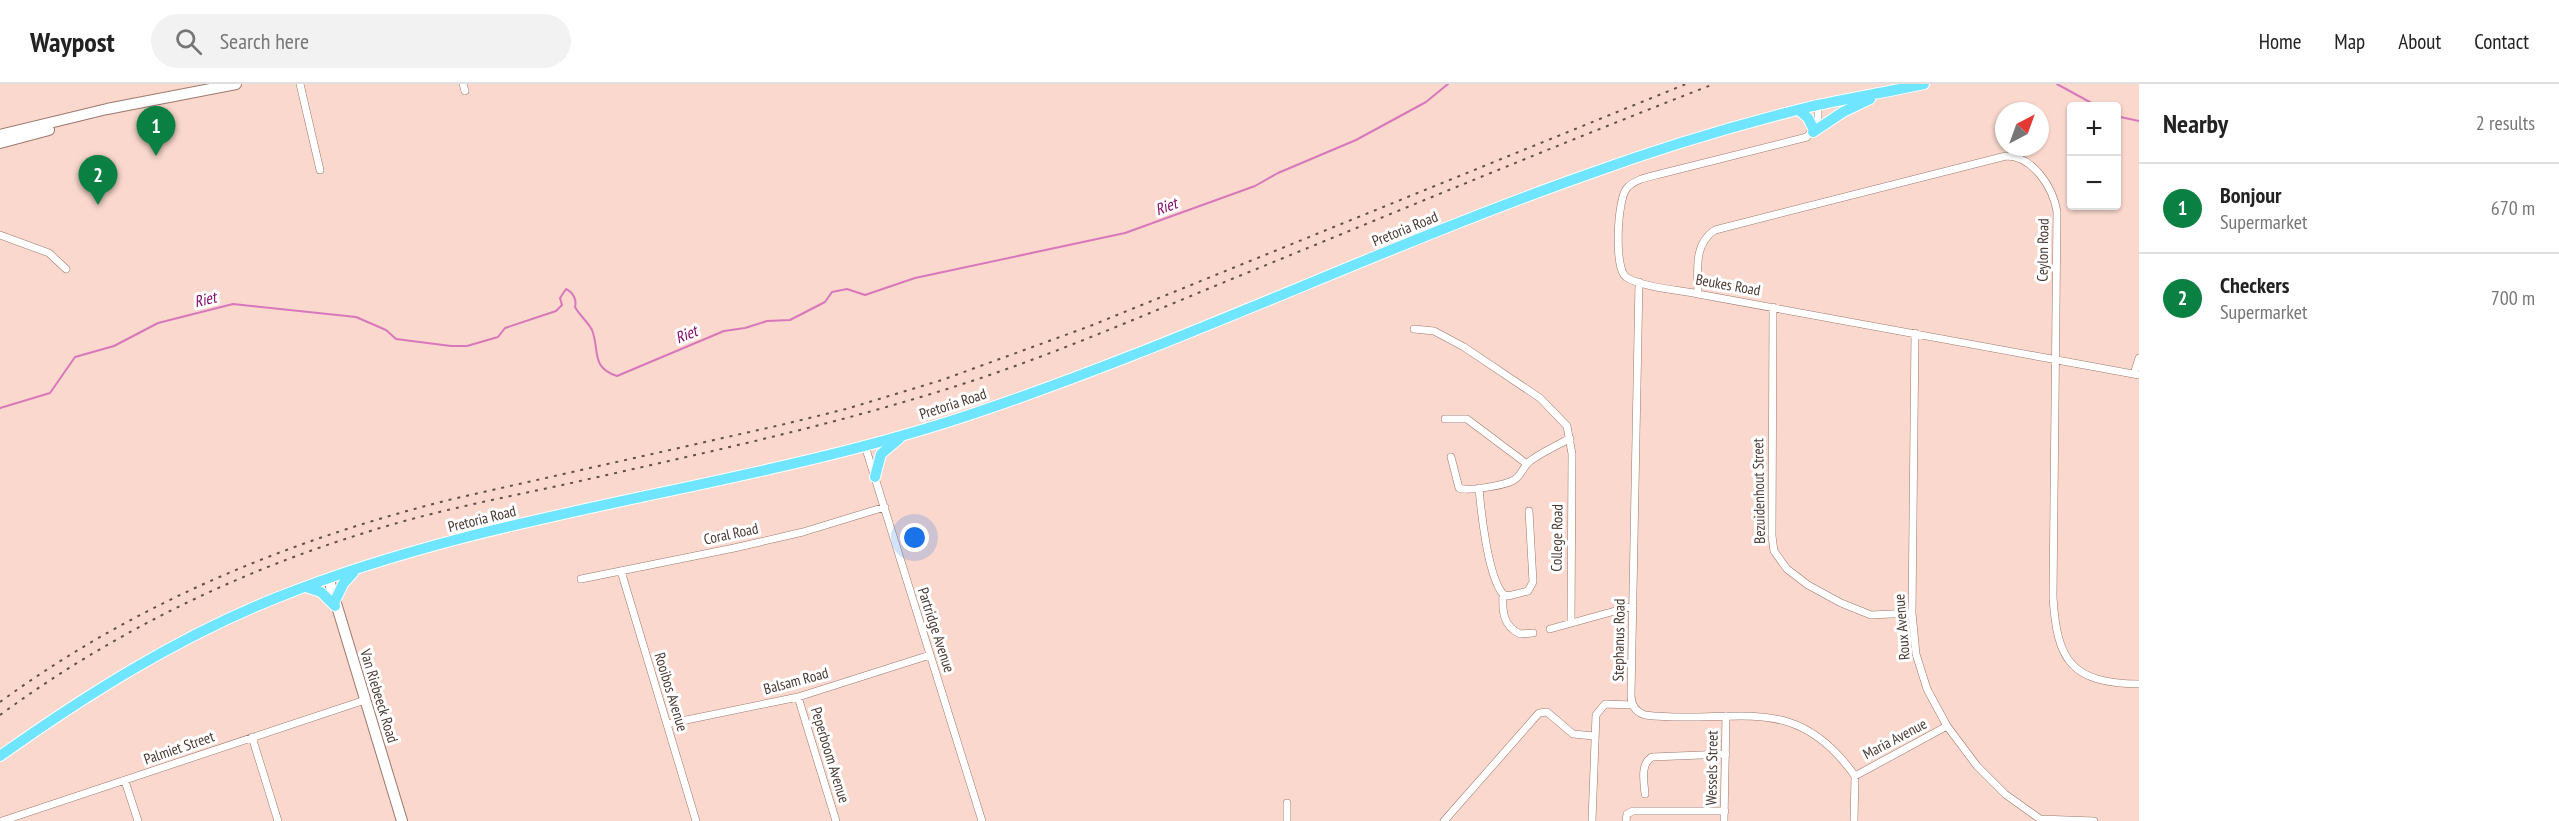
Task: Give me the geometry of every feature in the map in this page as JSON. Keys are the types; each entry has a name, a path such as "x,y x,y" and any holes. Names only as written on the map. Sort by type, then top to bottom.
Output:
{"main road":[{"name":"Pretoria Road","path":"0,756 61,714 165,652 223,621 306,587 489,532 865,446 904,435 1003,403 1117,361 1582,176 1694,139 1799,110 1924,84"},
{"path":"1799,110 1808,118 1814,131 1843,112 1881,93"},
{"path":"875,477 881,454 904,435"},
{"path":"306,587 321,592 335,604 343,584 355,571"}],"street":[{"path":"0,140 114,113 193,91 236,84"},
{"path":"300,84 320,170"},
{"path":"1638,282 1626,277 1621,269 1620,203 1628,186 1640,179 1794,141 1814,131 1819,120 1818,105"},
{"name":"Ceylon Road","path":"1698,294 1701,247 1703,240 1715,230 1996,158 2014,156 2021,158 2036,170 2056,205 2053,597 2056,636 2067,660 2081,672 2109,682 2139,684"},
{"path":"0,236 49,253 66,268"},
{"name":"Beukes Road","path":"1638,282 2136,375"},
{"name":"Stephanus Road","path":"1633,705 1631,695 1638,282"},
{"name":"Bezuidenhout Street","path":"1773,307 1772,536 1776,556 1797,578 1858,611 1877,615 1912,612"},
{"path":"1414,329 1428,329 1444,335 1529,390 1562,418 1570,438 1527,464 1520,476 1510,483 1479,488 1459,488 1451,457"},
{"name":"Roux Avenue","path":"1915,333 1912,612 1919,666 1947,726 1990,781 2040,820 2094,821"},
{"path":"2136,375 2139,358"},
{"path":"1445,419 1467,419 1527,464"},
{"name":"College Road","path":"1570,438 1572,454 1571,623"},
{"name":"Partridge Avenue","path":"865,446 982,821"},
{"path":"1479,488 1488,547 1498,587 1503,594 1502,612 1509,626 1520,634 1533,633"},
{"name":"Coral Road","path":"581,579 746,546 885,507"},
{"path":"1503,594 1524,593 1528,591 1533,582 1529,511"},
{"name":"Rooibos Avenue","path":"621,571 696,821"},
{"name":"Van Riebeeck Road","path":"329,580 402,821"},
{"path":"1550,629 1633,606"},
{"name":"Balsam Road","path":"667,724 798,697 930,655"},
{"name":"Peperboom Avenue","path":"798,697 836,821"},
{"name":"Palmiet Street","path":"2,821 365,700"},
{"path":"1592,821 1595,718 1602,705 1610,703 1633,705 1641,713 1650,715 1778,718 1803,726 1824,740 1855,776 1854,821"},
{"path":"1444,821 1539,713 1547,712 1573,734 1594,736"},
{"name":"Wessels Street","path":"1724,821 1726,716"},
{"name":"Maria Avenue","path":"1855,776 1947,726"},
{"path":"252,736 278,821"},
{"path":"1645,794 1644,767 1652,757 1726,754"},
{"path":"125,781 138,821"},
{"path":"1287,802 1287,821"},
{"path":"1626,821 1627,814 1633,811 1725,811"}],"waterway":[{"name":"Riet","path":"0,408 50,393 75,357 114,346 158,323 233,304 356,317 386,330 396,339 467,346 498,337 505,328 556,311 562,305 560,298 566,289 572,294 575,307 592,330 599,363 617,376 724,331 745,328 767,321 790,320 825,302 832,292 847,289 865,295 915,278 1125,233 1255,186 1278,173 1356,140 1426,102 1448,84"},
{"name":"Riet","path":"2057,84 2090,102"},
{"name":"Riet","path":"2121,117 2139,121"}],"railway":[{"path":"0,702 52,666 106,634 162,604 276,554 396,514 457,498 785,424 846,409 942,380 1090,326 1686,84"},
{"path":"0,715 84,659 128,633 219,588 313,550 412,519 797,431 971,381 1082,341 1714,84"}],"place":[{"name":"Bonjour","path":"156,156"},
{"name":"Checkers","path":"98,205"}]}
